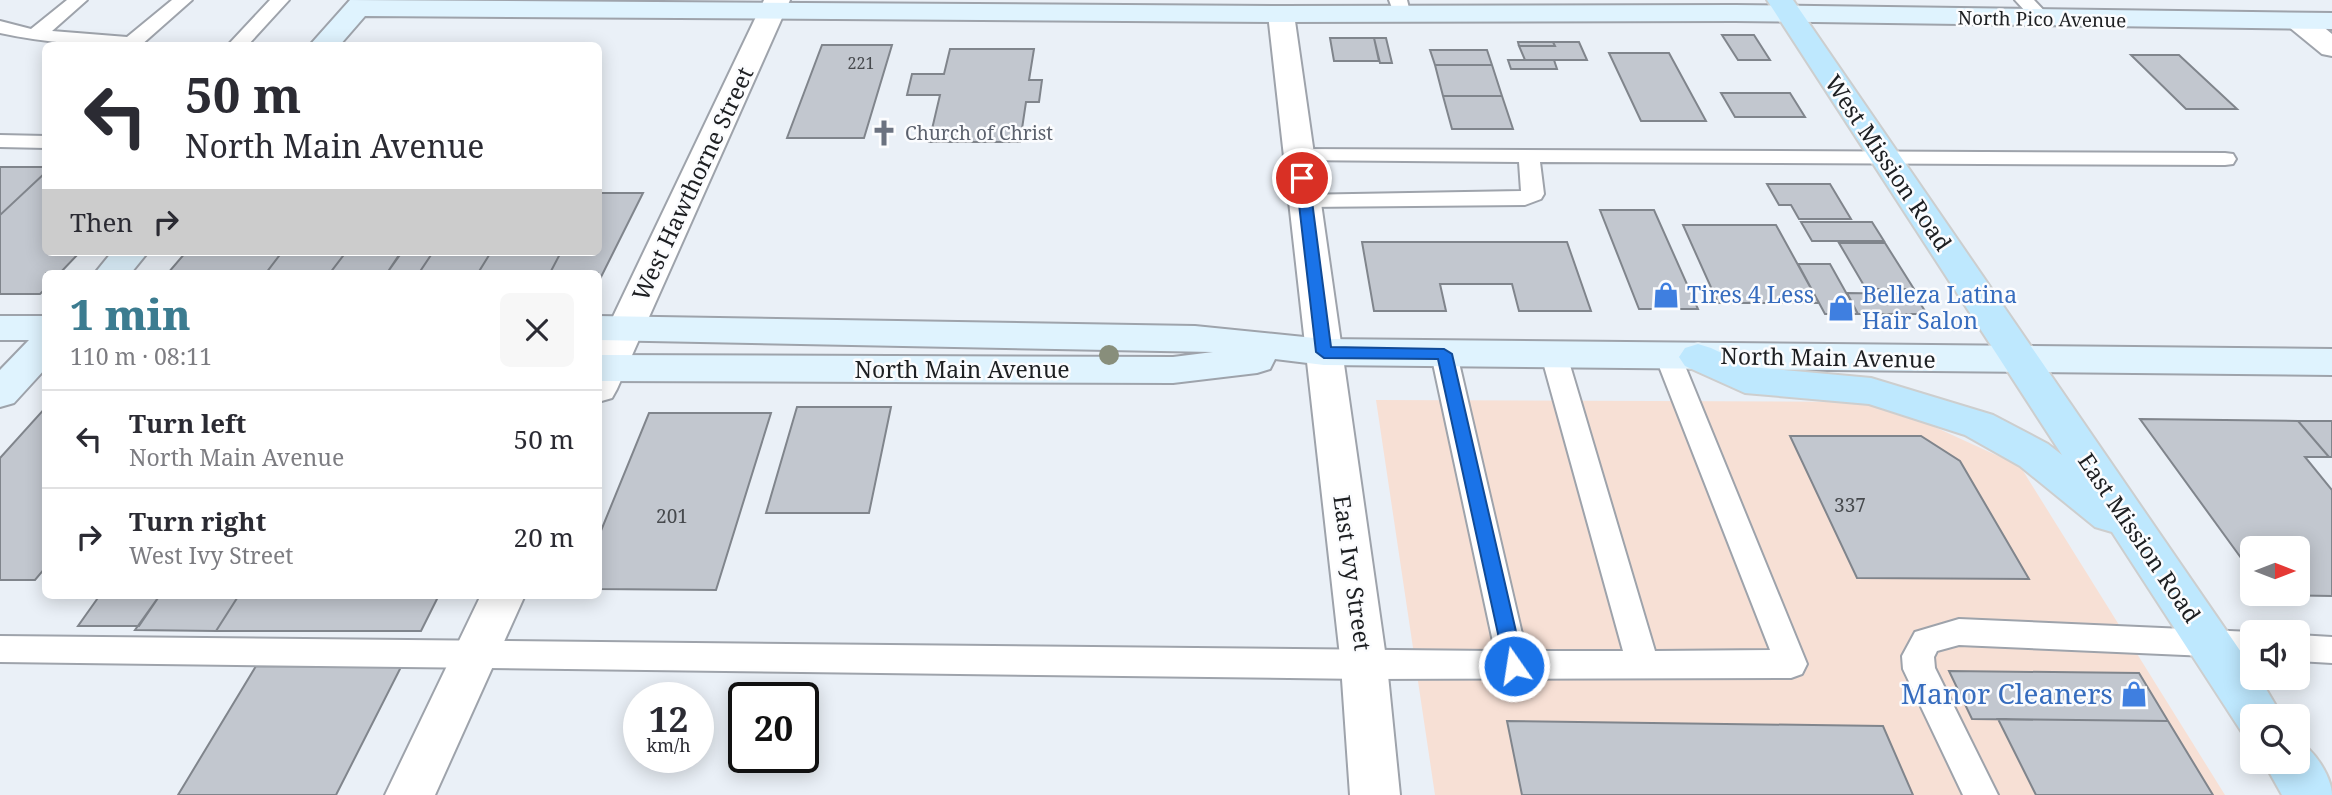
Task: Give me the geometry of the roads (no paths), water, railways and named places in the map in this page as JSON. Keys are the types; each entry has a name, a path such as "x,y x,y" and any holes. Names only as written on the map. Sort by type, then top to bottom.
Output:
{"main road":[{"path":"2273,0 2299,21"},
{"path":"327,42 361,4"},
{"name":"North Pico Avenue","path":"361,4 775,5 1281,14 1400,6 1784,7 2033,10 2332,21"},
{"name":"West Mission Road","path":"1784,7 2021,361"},
{"path":"115,270 127,256"},
{"path":"0,328 42,328"},
{"name":"North Main Avenue","path":"612,328 1195,338 1324,352 2332,362"},
{"name":"North Main Avenue","path":"602,375 1174,370 1324,352"},
{"path":"0,393 33,356"},
{"path":"1683,357 1745,380 1871,391 1979,425 2034,455 2141,541"},
{"name":"East Mission Road","path":"2021,361 2141,541 2230,643 2253,704"},
{"path":"2297,774 2311,795"}],"street":[{"name":"West Hawthorne Street","path":"602,375 612,328 775,5"},
{"name":"East Ivy Street","path":"1281,14 1364,665 1375,795"},
{"path":"2299,21 2332,48"},
{"path":"410,795 501,599"}],"lane":[{"path":"34,35 78,0"},
{"path":"132,42 183,0"},
{"path":"240,42 280,0"},
{"path":"0,27 34,35 109,42"},
{"path":"0,142 37,142"},
{"path":"1299,155 2225,159"},
{"path":"1305,200 1525,198 1533,194 1530,156"},
{"path":"1444,354 1514,666"},
{"path":"1554,355 1643,665"},
{"path":"0,649 1364,665 1791,664 1683,357"},
{"path":"1982,795 1919,669 1918,656 1926,641 1959,632 2230,643"},
{"path":"2310,649 2332,650"}],"place":[{"name":"Church of Christ","path":"884,133"},
{"name":"Tires 4 Less","path":"1666,295"},
{"name":"Belleza Latina Hair Salon","path":"1841,308"},
{"name":"Manor Cleaners","path":"2134,694"}]}
